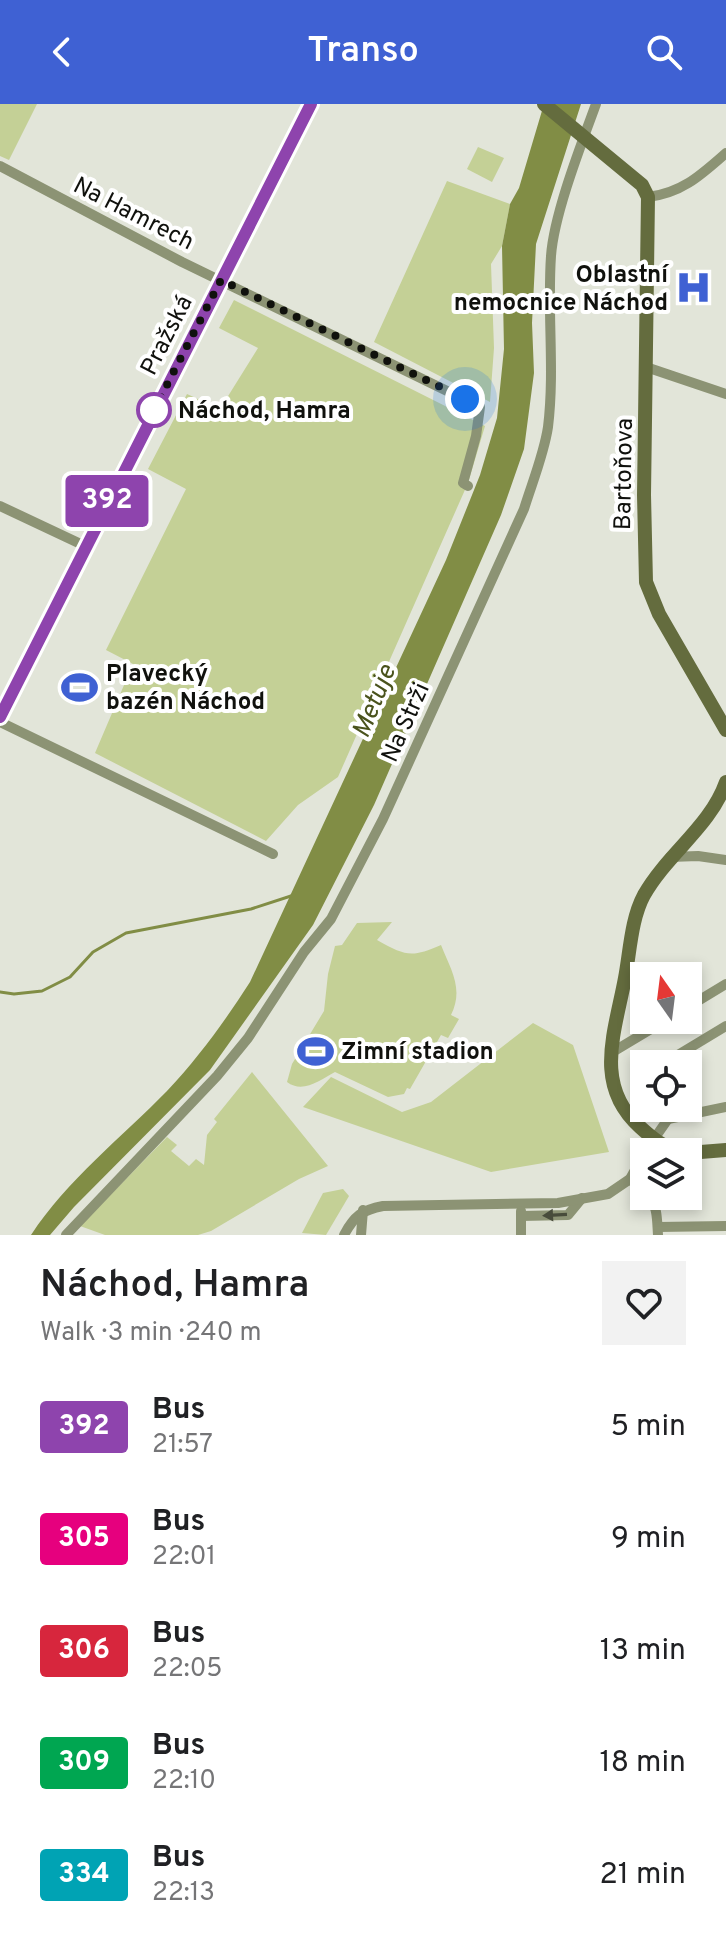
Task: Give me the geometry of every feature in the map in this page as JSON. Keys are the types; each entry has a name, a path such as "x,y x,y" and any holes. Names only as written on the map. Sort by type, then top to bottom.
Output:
{"main road":[{"name":"Pražská","path":"0,719 311,104"}],"street":[{"path":"544,104 642,185 648,197 669,194 698,177 726,153"},
{"name":"Na Strži","path":"66,1235 217,1076 248,1038 304,952 331,919 383,819 530,489 547,430 551,390 551,254 582,135 596,104"},
{"name":"Na Hamrech","path":"0,166 221,280 480,407 476,436 463,483 468,486"},
{"name":"Bartoňova","path":"648,197 644,547 648,588 659,614 726,730"},
{"path":"646,367 726,394"},
{"path":"0,506 85,546"},
{"path":"0,719 273,854"},
{"path":"642,1138 615,1094 610,1071 639,906 670,857 713,812 726,782"},
{"path":"670,857 698,856 726,860"},
{"path":"702,999 726,984"},
{"path":"686,1050 726,1026"},
{"path":"611,1053 643,1034"},
{"path":"702,1110 726,1107"},
{"path":"702,1152 726,1150"},
{"path":"344,1235 352,1220 363,1210 383,1206 521,1201 558,1203 608,1194 630,1179"},
{"path":"521,1216 568,1215 582,1198"},
{"path":"521,1201 521,1235"},
{"path":"361,1235 363,1210"},
{"path":"655,1210 658,1231 726,1226"}],"shaded area":[{"path":"0,104 37,104 9,160 0,156"},
{"path":"544,104 581,104 536,244 532,323 534,373 524,449 501,515 374,805 313,925 210,1070 50,1235 31,1235 78,1177 179,1078 250,982 446,560 480,475 497,418 504,349 502,246 510,204 519,188"},
{"path":"478,147 504,158 492,182 467,169"},
{"path":"447,181 510,204 502,246 491,264 494,348 490,402 374,342"},
{"path":"234,300 485,426 468,483 338,777 298,805 266,841 95,753 133,664 106,650 186,489 148,469 187,394 220,409 258,348 219,328"},
{"path":"392,922 377,940 409,953 441,945 456,988 451,1015 459,1019 448,1038 441,1035 410,1089 407,1088 404,1094 388,1097 335,1072 305,1086 287,1082 292,1064 324,1011 335,946 342,945 357,923"},
{"path":"533,1023 573,1045 609,1152 491,1172 303,1107 331,1077 402,1112 431,1102"},
{"path":"252,1072 328,1166 299,1179 211,1231 198,1235 105,1235 80,1226 167,1137 177,1145 171,1151 189,1166 196,1159 204,1165 207,1135 217,1122 214,1119"},
{"path":"343,1189 349,1196 326,1235 302,1233 323,1193"}],"waterway":[{"path":"0,992 42,991 70,977 93,952 126,933 251,909 294,895"}],"bus line":[{"name":"392","path":"0,717 311,104"}],"place":[{"name":"Oblastní nemocnice Náchod","path":"694,288"},
{"name":"Náchod, Hamra","path":"154,410"},
{"name":"Plavecký bazén Náchod","path":"80,687"},
{"name":"Zimní stadion","path":"315,1051"}],"route":[{"path":"154,410 221,280 465,399"}],"water label":[{"name":"Metuje","path":"373,701"}]}
